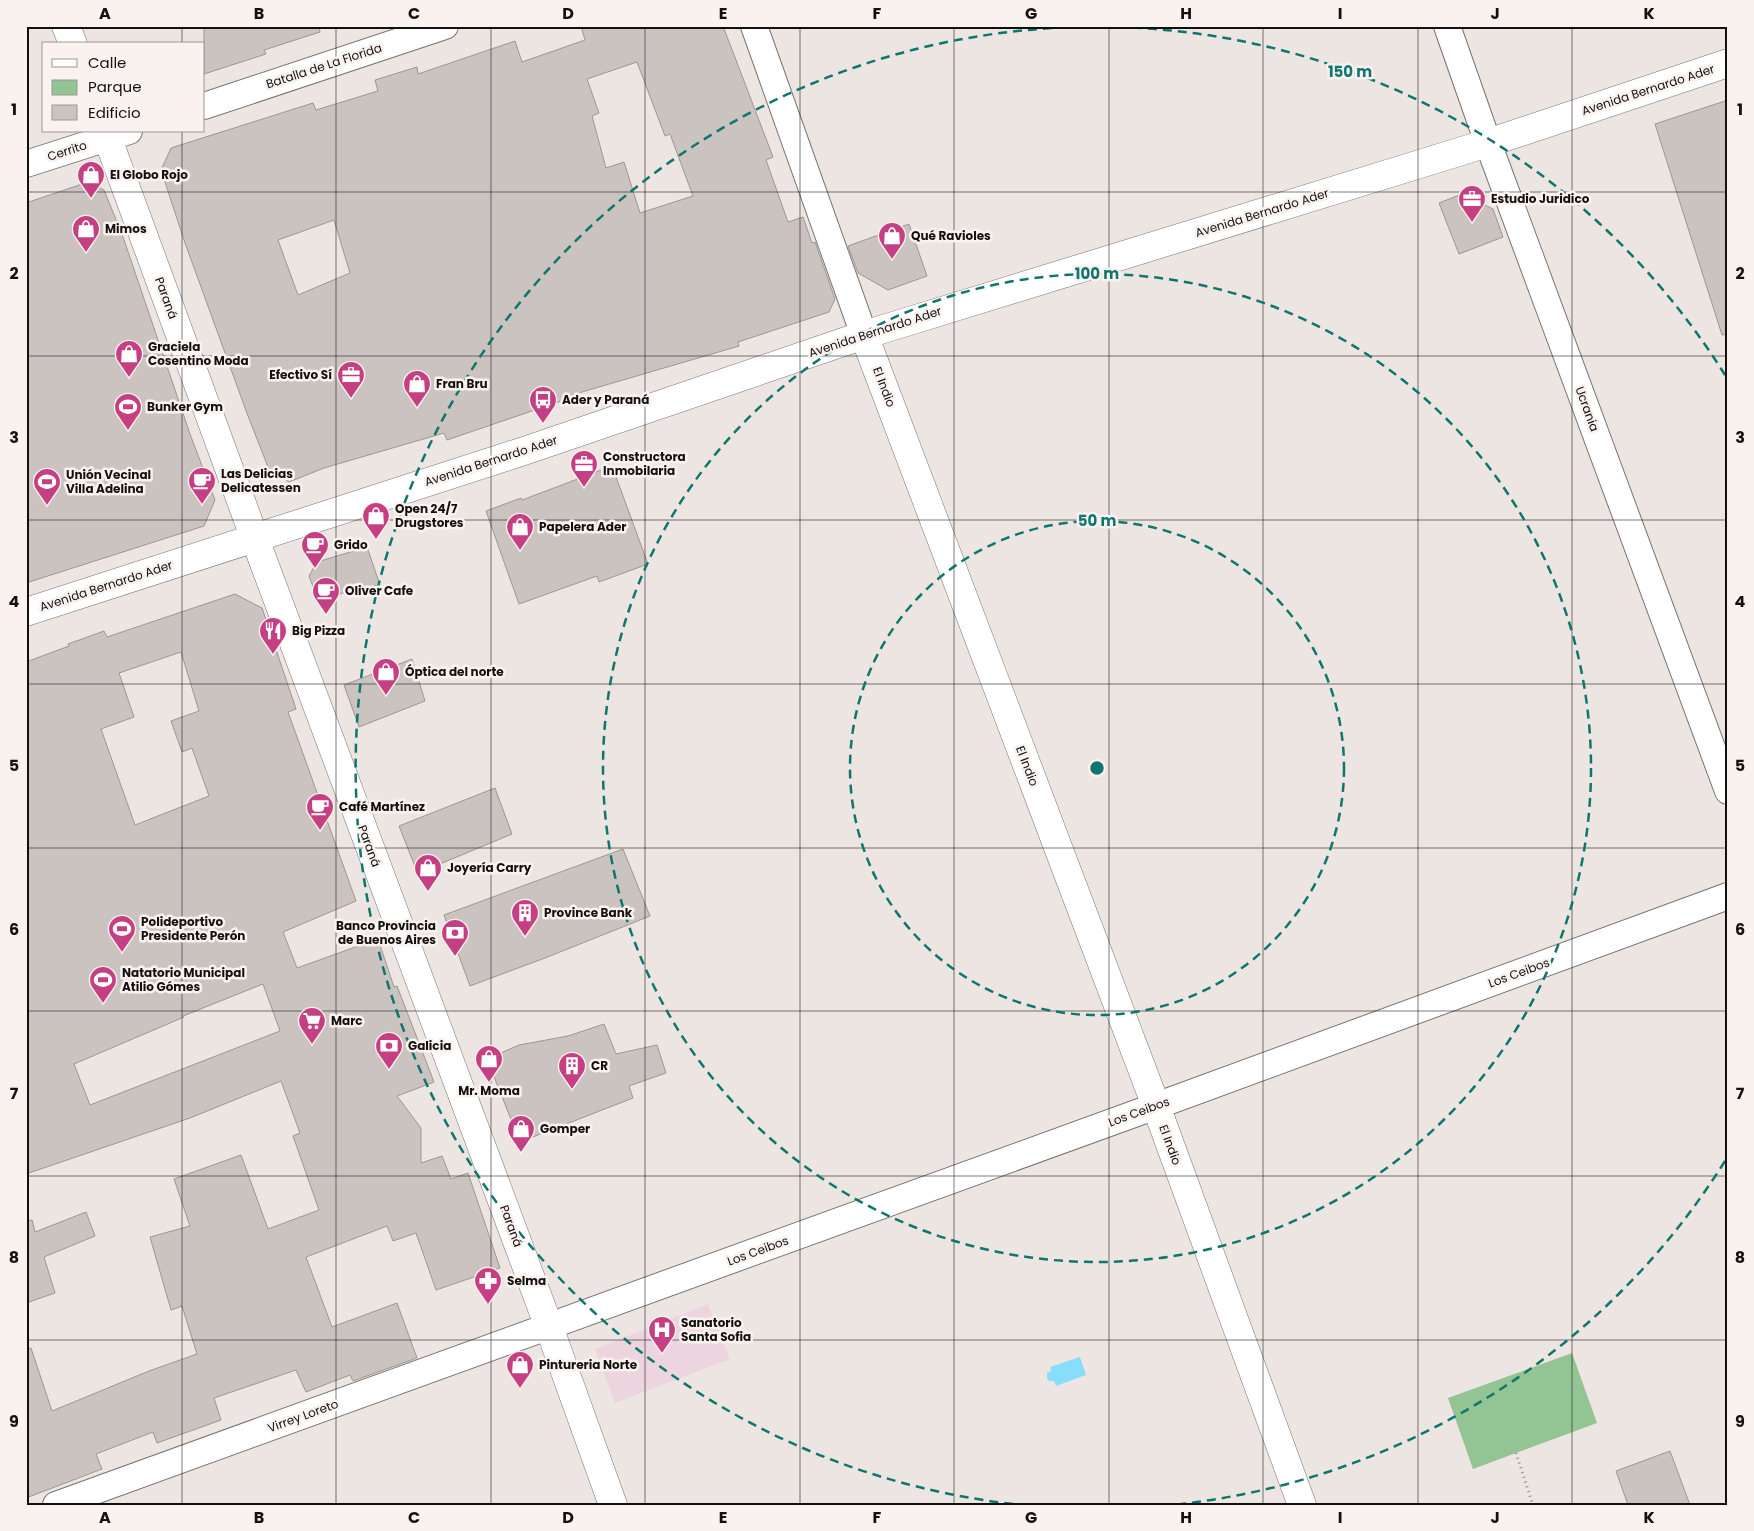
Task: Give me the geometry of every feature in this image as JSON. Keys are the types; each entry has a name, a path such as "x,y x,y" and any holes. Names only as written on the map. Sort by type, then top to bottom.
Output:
{"street":[{"path":"66,26 72,42"},
{"name":"Batalla de La Florida","path":"205,106 445,26"},
{"name":"El Indio","path":"754,26 864,335 1156,1106 1302,1505"},
{"name":"Ucrania","path":"1447,26 1488,143 1728,792"},
{"name":"Avenida Bernardo Ader","path":"26,612 524,451 864,335 1488,143 1728,63"},
{"name":"Cerrito","path":"26,164 114,134"},
{"name":"Paraná","path":"114,134 254,539 549,1327 613,1505"},
{"name":"Los Ceibos","path":"549,1327 1728,896"},
{"name":"Virrey Loreto","path":"56,1505 549,1327"}],"path":[{"path":"1516,1452 1533,1505"}],"shaded area":[{"name":"Sanatorio Santa Sofia","path":"708,1304 730,1359 615,1403 595,1349"}],"green space":[{"path":"1572,1353 1597,1423 1473,1469 1448,1398"}],"water":[{"path":"1080,1357 1086,1375 1056,1386 1054,1381 1049,1381 1047,1373 1051,1371 1050,1367"}],"building":[{"path":"204,26 319,26 320,32 264,50 266,54 205,74"},
{"path":"581,26 723,26 773,157 766,160 788,222 803,217 812,243 815,242 835,299 829,312 738,342 739,346 565,397 567,399 447,440 444,433 324,468 289,482 270,472 185,243 161,170 171,148 313,103 316,110 378,91 375,80 417,67 418,74 515,41 522,62 585,40","holes":["637,62 665,136 670,134 693,196 640,213 624,162 606,168 592,116 599,113 587,79","334,220 350,273 298,295 278,240"]},
{"path":"1728,100 1728,334 1722,335 1655,124"},
{"path":"88,182 104,190 123,237 190,434 215,500 204,526 26,583 26,203"},
{"name":"Estudio Juridico","path":"1462,194 1493,209 1503,237 1459,254 1439,203"},
{"name":"Qué Ravioles","path":"909,224 927,276 888,290 858,273 848,246"},
{"path":"612,466 648,564 599,582 597,576 519,604 486,511 521,498 522,500"},
{"path":"367,547 380,585 318,600 309,576 317,562"},
{"path":"235,594 262,608 296,709 288,712 356,901 283,932 297,968 378,939 394,987 397,986 434,1082 397,1096 421,1128 421,1163 442,1156 451,1179 468,1173 500,1268 436,1290 416,1233 393,1241 387,1226 306,1257 332,1327 397,1303 417,1358 353,1381 350,1375 306,1392 296,1370 214,1398 221,1420 157,1443 153,1432 96,1454 102,1469 26,1498 26,1349 31,1348 52,1411 149,1371 197,1354 182,1306 171,1310 150,1237 190,1226 174,1179 241,1155 268,1229 319,1210 293,1136 300,1133 281,1081 190,1118 26,1174 26,662 104,631 107,637","holes":["181,652 199,711 171,721 182,752 192,748 209,796 135,825 101,729 134,717 119,673","263,984 280,1031 90,1105 74,1064 183,1016"]},
{"name":"Óptica del norte","path":"412,659 425,701 359,727 344,685"},
{"path":"495,788 512,834 427,868 418,874 399,826"},
{"name":"Province Bank","path":"623,849 650,916 470,986 444,915"},
{"name":"CR","path":"604,1024 616,1054 657,1045 666,1073 629,1086 633,1098 520,1142 487,1059 519,1045 568,1036"},
{"path":"86,1212 95,1236 44,1257 55,1293 26,1303 26,1221 32,1220 35,1232"},
{"path":"1670,1451 1690,1505 1628,1505 1616,1471"}],"place":[{"name":"El Globo Rojo","path":"91,199"},
{"name":"Estudio Juridico","path":"1472,223"},
{"name":"Mimos","path":"86,253"},
{"name":"Qué Ravioles","path":"892,260"},
{"name":"Graciela Cosentino Moda","path":"129,378"},
{"name":"Efectivo Sí","path":"351,399"},
{"name":"Fran Bru","path":"417,408"},
{"name":"Ader y Paraná","path":"543,424"},
{"name":"Bunker Gym","path":"128,431"},
{"name":"Constructora Inmobilaria","path":"584,488"},
{"name":"Las Delicias Delicatessen","path":"202,505"},
{"name":"Unión Vecinal Villa Adelina","path":"47,506"},
{"name":"Open 24/7 Drugstores","path":"376,540"},
{"name":"Papelera Ader","path":"520,551"},
{"name":"Grido","path":"315,569"},
{"name":"Oliver Cafe","path":"326,615"},
{"name":"Big Pizza","path":"273,655"},
{"name":"Óptica del norte","path":"386,696"},
{"name":"Café Martínez","path":"320,831"},
{"name":"Joyería Carry","path":"428,892"},
{"name":"Province Bank","path":"525,937"},
{"name":"Polideportivo Presidente Perón","path":"122,953"},
{"name":"Banco Provincia de Buenos Aires","path":"455,957"},
{"name":"Natatorio Municipal Atilio Gómes","path":"103,1004"},
{"name":"Marc","path":"312,1045"},
{"name":"Galicia","path":"389,1070"},
{"name":"Mr. Moma","path":"489,1083"},
{"name":"CR","path":"572,1090"},
{"name":"Gomper","path":"521,1153"},
{"name":"Selma","path":"488,1305"},
{"name":"Sanatorio Santa Sofia","path":"662,1354"},
{"name":"Pintureria Norte","path":"520,1389"}]}
